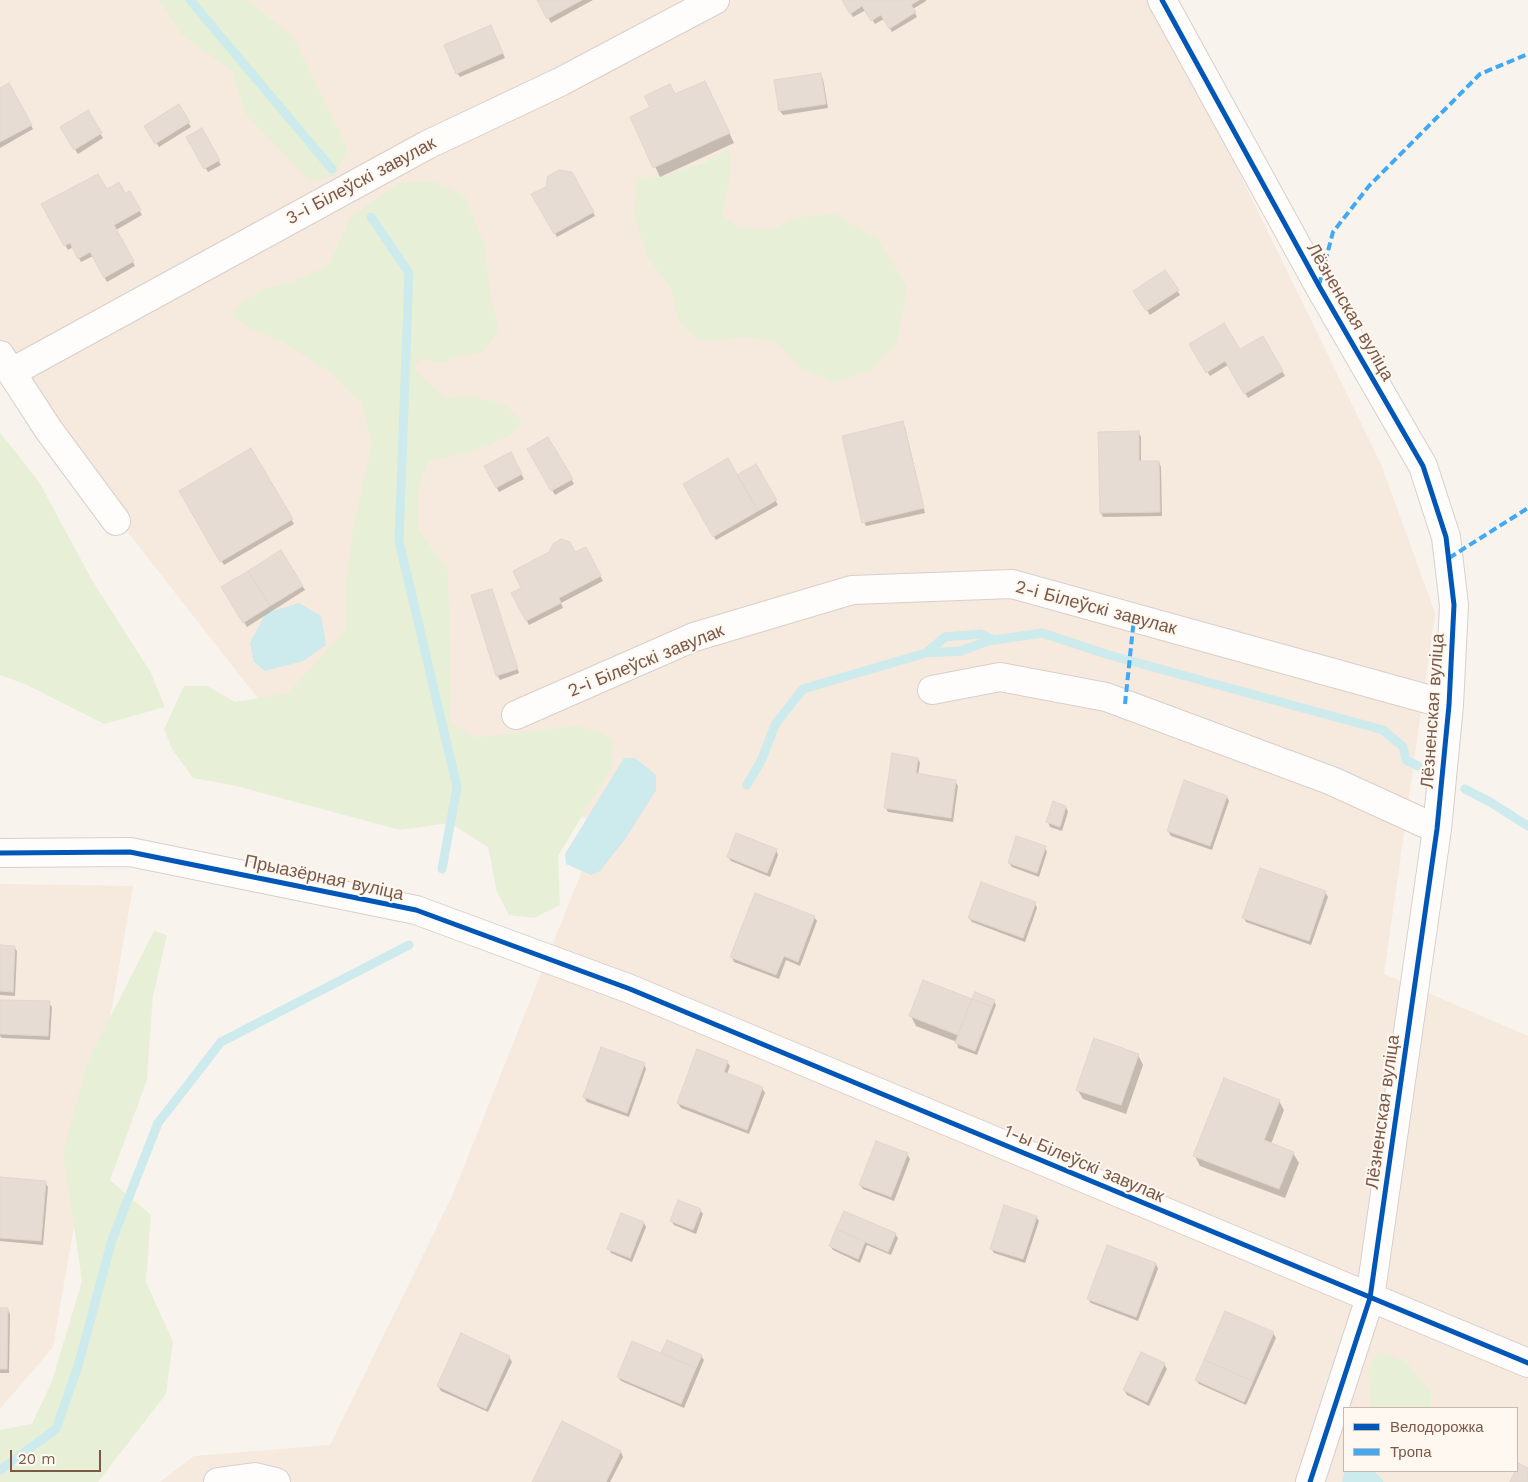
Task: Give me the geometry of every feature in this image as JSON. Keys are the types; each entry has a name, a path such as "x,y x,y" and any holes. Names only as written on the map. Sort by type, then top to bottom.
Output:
{"street":[{"name":"3-і Білеўскі завулак","path":"6,364 427,145 560,82 715,0"},
{"name":"Лёзненская вуліца","path":"1162,0 1319,286 1422,466 1446,538 1454,605 1449,705 1437,829 1370,1298 1310,1482"},
{"path":"6,364 48,429 116,522"},
{"name":"2-і Білеўскі завулак","path":"516,715 694,637 852,590 1012,584 1449,705"},
{"path":"932,690 1000,677 1106,697 1332,781 1437,829"},
{"name":"Прыазёрная вуліца","path":"0,853 130,852 416,910 630,989"},
{"name":"1-ы Білеўскі завулак","path":"630,989 1528,1363"},
{"path":"218,1482 255,1477 276,1482"}],"shaded area":[{"path":"0,0 1155,0 1381,464 1435,613 1384,974 1528,1036 1528,1482 160,1482 194,1456 330,1445 453,1194 601,823 263,705 0,369"},
{"path":"0,884 133,886 53,1347 0,1409"}],"green space":[{"path":"159,0 247,0 293,37 348,150 334,176 311,182 245,113 232,71 182,35"},
{"path":"729,149 731,172 722,215 738,227 772,229 796,217 835,214 878,239 907,287 897,343 870,371 834,382 801,368 779,344 750,337 698,341 678,320 670,286 648,258 634,215 637,178 661,176 705,163"},
{"path":"431,181 465,196 484,245 498,330 484,352 455,357 443,363 421,359 414,368 444,398 473,396 507,406 522,422 510,435 489,445 428,462 418,489 418,530 448,571 450,722 474,738 575,726 598,731 613,741 611,768 558,856 560,905 534,918 509,915 497,892 488,847 450,823 400,830 236,786 193,778 172,749 164,729 184,686 207,686 235,702 288,693 345,631 345,594 353,528 372,444 362,404 329,371 281,341 252,329 231,316 241,303 264,289 294,281 329,265 350,217 399,183"},
{"path":"0,432 39,482 92,580 151,673 165,707 104,724 27,685 0,675"},
{"path":"154,931 167,935 153,996 147,1080 110,1180 151,1215 146,1282 173,1342 166,1394 98,1482 0,1482 0,1430 32,1424 52,1381 82,1281 63,1154 87,1063"},
{"path":"1378,1351 1406,1362 1431,1392 1431,1407 1369,1407 1371,1404 1368,1371"}],"water":[{"path":"299,603 321,616 326,645 303,661 265,671 254,662 250,643 266,613"},
{"path":"624,758 635,758 656,775 656,790 626,838 600,871 591,875 566,864 565,854"},
{"path":"1345,1472 1375,1472 1383,1480 1383,1482 1342,1482"}],"building":[{"path":"537,0 582,0 547,19"},
{"path":"842,0 919,0 911,5 916,12 889,29 881,15 871,21 862,6 850,14"},
{"path":"491,25 503,53 456,74 444,45"},
{"path":"821,73 826,104 779,111 774,80"},
{"path":"705,81 730,133 653,168 630,117 650,107 644,96 670,84 675,94"},
{"path":"9,83 32,125 0,142 0,88"},
{"path":"179,104 190,122 155,144 144,126"},
{"path":"88,110 102,133 74,150 60,127"},
{"path":"202,128 220,160 204,169 186,137"},
{"path":"559,170 572,172 594,212 554,234 531,194 546,187 548,176"},
{"path":"98,174 107,189 119,182 125,193 130,191 141,210 114,225 134,261 104,278 90,252 78,259 70,243 64,246 41,204"},
{"path":"1165,270 1179,290 1146,311 1133,291"},
{"path":"1224,323 1240,349 1263,336 1283,371 1244,394 1225,361 1206,373 1189,344"},
{"path":"903,421 924,508 862,523 842,436"},
{"path":"1139,431 1139,461 1159,461 1160,512 1100,513 1098,432"},
{"path":"548,437 573,479 551,491 527,449"},
{"path":"251,448 293,519 220,562 179,491"},
{"path":"511,452 522,474 496,488 484,466"},
{"path":"728,458 758,511 713,537 683,484"},
{"path":"756,464 777,500 758,511 737,475"},
{"path":"561,539 570,542 575,552 586,547 601,576 559,598 561,603 526,621 511,593 521,588 513,571 549,552 553,544"},
{"path":"281,550 303,586 270,606 248,571"},
{"path":"248,571 270,606 243,623 221,587"},
{"path":"492,589 518,669 496,676 471,595"},
{"path":"892,753 918,758 916,773 956,780 951,818 884,808"},
{"path":"1184,780 1227,796 1210,846 1167,831"},
{"path":"1053,801 1066,806 1060,827 1046,822"},
{"path":"736,833 777,849 767,873 727,857"},
{"path":"1016,836 1046,846 1037,873 1008,863"},
{"path":"1260,868 1326,891 1309,941 1242,918"},
{"path":"981,882 1036,902 1023,938 968,918"},
{"path":"755,893 815,916 798,962 784,956 776,975 730,957"},
{"path":"0,945 15,946 13,992 0,991"},
{"path":"923,980 972,999 958,1035 909,1016"},
{"path":"975,992 995,1000 992,1007 972,999"},
{"path":"972,999 992,1007 975,1051 955,1043"},
{"path":"0,1000 50,1001 48,1036 0,1034"},
{"path":"1094,1038 1139,1054 1121,1105 1076,1090"},
{"path":"601,1047 645,1063 627,1113 583,1097"},
{"path":"697,1049 728,1061 724,1072 763,1087 747,1130 677,1103"},
{"path":"1224,1078 1280,1100 1264,1140 1294,1152 1279,1189 1193,1156"},
{"path":"876,1141 908,1153 891,1197 859,1185"},
{"path":"0,1177 46,1181 41,1241 0,1238"},
{"path":"678,1200 701,1209 693,1230 670,1221"},
{"path":"1004,1205 1037,1216 1023,1259 990,1249"},
{"path":"844,1211 896,1233 888,1252 836,1229"},
{"path":"621,1213 644,1222 630,1258 607,1249"},
{"path":"836,1229 865,1242 858,1259 829,1246"},
{"path":"1107,1245 1156,1263 1136,1317 1087,1299"},
{"path":"0,1308 8,1308 7,1369 0,1369"},
{"path":"1225,1311 1274,1332 1253,1381 1204,1360"},
{"path":"461,1333 510,1356 486,1409 437,1386"},
{"path":"667,1340 702,1355 696,1368 661,1353"},
{"path":"632,1341 696,1368 681,1404 617,1377"},
{"path":"1141,1352 1165,1363 1147,1402 1123,1390"},
{"path":"1204,1360 1253,1381 1244,1402 1195,1380"},
{"path":"562,1421 621,1451 606,1482 532,1482"},
{"path":"1518,1463 1528,1468 1528,1482 1510,1482 1515,1472 1518,1472"}],"waterway":[{"path":"190,0 332,169"},
{"path":"371,217 409,273 399,541 457,787 442,869"},
{"path":"747,785 761,761 776,723 803,689 926,653 961,651 988,641 1042,633 1109,655 1383,730 1403,747 1406,760 1418,766"},
{"path":"926,653 945,637 980,634 994,640"},
{"path":"1465,789 1528,826"},
{"path":"0,1470 56,1429 78,1366 112,1240 158,1123 221,1042 409,945"}],"marked path":[{"path":"1319,285 1333,232 1369,186 1480,74 1528,54"},
{"path":"1449,558 1528,508"},
{"path":"1125,704 1134,618"}],"cycle path":[{"path":"1162,0 1319,286 1423,466 1446,537 1454,605 1449,705 1437,829 1370,1298 1310,1482"},
{"path":"0,853 130,852 416,910 630,989 1528,1363"}]}
